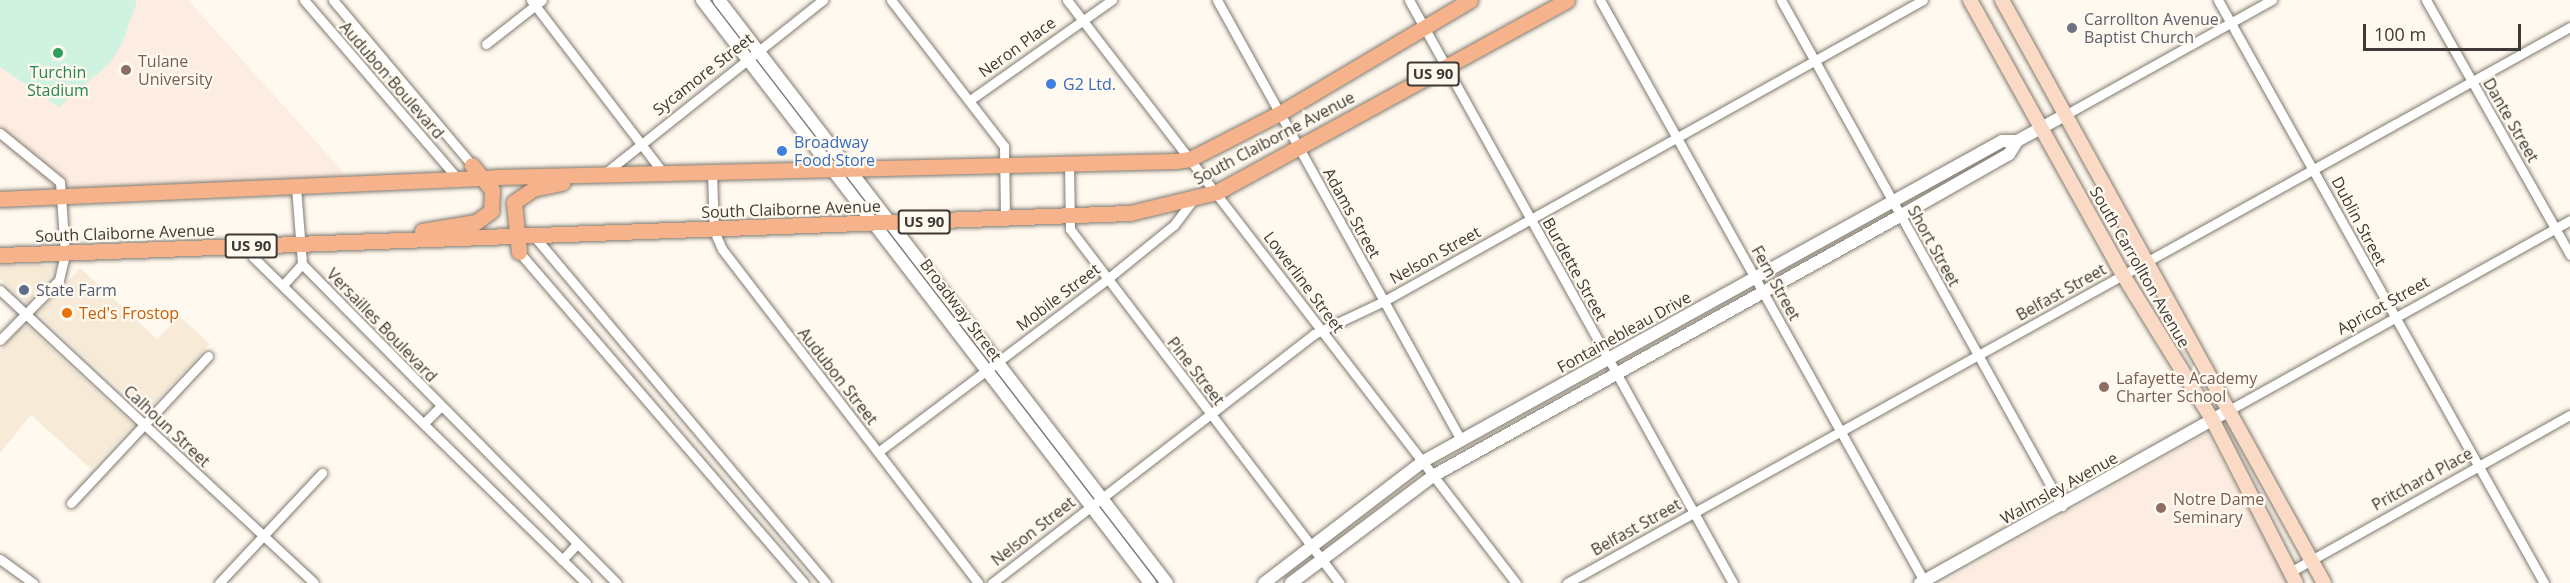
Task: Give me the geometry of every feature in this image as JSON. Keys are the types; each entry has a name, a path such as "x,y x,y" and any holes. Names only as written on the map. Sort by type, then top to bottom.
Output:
{"main road":[{"name":"South Claiborne Avenue","path":"0,199 483,178 1190,159 1280,113 1470,0"},
{"name":"South Claiborne Avenue","path":"0,255 714,231 1130,213 1192,201 1217,192 1567,0"},
{"name":"South Carrollton Avenue","path":"1970,0 2123,275 2213,421 2293,578"},
{"name":"South Carrollton Avenue","path":"2002,0 2231,410 2324,583"},
{"path":"345,242 483,219 491,211 494,196 472,165"},
{"path":"519,252 512,207 523,194 556,184 630,174"}],"street":[{"name":"Audubon Boulevard","path":"304,0 459,180"},
{"name":"Audubon Boulevard","path":"333,0 472,165"},
{"name":"Broadway Street","path":"702,0 747,59 840,168 892,223 992,366"},
{"name":"Broadway Street","path":"719,0 758,50 840,168 875,224 992,366 1095,501 1150,583"},
{"name":"Sycamore Street","path":"604,174 640,141 822,0"},
{"path":"891,0 1004,146 1005,219"},
{"name":"Lowerline Street","path":"1067,0 1516,583"},
{"name":"Neron Place","path":"970,100 1081,18 1112,0"},
{"name":"Adams Street","path":"1217,0 1461,440"},
{"name":"Burdette Street","path":"1409,0 1733,583"},
{"name":"Fern Street","path":"1600,0 1841,431 1922,582"},
{"name":"Short Street","path":"1781,0 2062,506"},
{"name":"Nelson Street","path":"992,583 1210,413 1323,330 1384,301 1923,0"},
{"name":"Dublin Street","path":"2218,0 2544,583"},
{"path":"2065,115 2272,0"},
{"name":"Dante Street","path":"2426,0 2570,255"},
{"path":"486,44 536,2 664,174"},
{"name":"Belfast Street","path":"1567,583 2570,27"},
{"name":"Fontainebleau Drive","path":"1291,583 1433,476 2009,154 2018,141 2065,115"},
{"path":"0,133 60,182 64,254 59,280 0,340"},
{"name":"Fontainebleau Drive","path":"1263,583 1422,462 2002,141 2018,141"},
{"name":"Pine Street","path":"1069,164 1070,229 1106,280 1313,545 1340,583"},
{"name":"Audubon Street","path":"712,172 714,231 722,249 978,583"},
{"name":"Versailles Boulevard","path":"283,285 302,264 303,244 296,187"},
{"name":"Mobile Street","path":"878,452 1106,280 1174,225 1192,201"},
{"name":"Apricot Street","path":"2213,421 2394,317 2570,220"},
{"path":"534,236 826,583"},
{"path":"253,246 253,257 586,583"},
{"path":"519,252 804,583"},
{"name":"Versailles Boulevard","path":"302,264 440,407 616,583"},
{"name":"Calhoun Street","path":"0,290 314,583"},
{"path":"71,503 208,356"},
{"path":"621,370 636,358"},
{"name":"Versailles Boulevard","path":"424,423 440,407"},
{"name":"Pritchard Place","path":"2293,578 2312,559 2570,415"},
{"name":"Walmsley Avenue","path":"1922,582 2213,421"},
{"path":"219,583 322,473"},
{"path":"730,496 744,486"},
{"name":"Broadway Street","path":"1095,501 1167,583"},
{"path":"562,560 577,544"},
{"path":"0,559 33,583"}],"shaded area":[{"name":"Tulane University","path":"0,0 188,0 355,185 62,197 0,141"},
{"path":"0,265 53,265 56,269 27,303 0,279"},
{"path":"80,268 157,339 179,316 210,344 145,412 38,313"},
{"path":"21,327 28,327 133,425 91,469 31,415 0,453 0,351"},
{"name":"Notre Dame Seminary","path":"2207,433 2288,583 1942,583"}],"green space":[{"name":"Turchin Stadium","path":"0,0 136,0 136,4 122,44 110,63 59,107 0,67"}],"place":[{"name":"Carrollton Avenue Baptist Church","path":"2072,28"},
{"name":"Turchin Stadium","path":"58,53"},
{"name":"Tulane University","path":"126,70"},
{"name":"G2 Ltd.","path":"1051,84"},
{"name":"Broadway Food Store","path":"782,151"},
{"name":"State Farm","path":"24,290"},
{"name":"Ted's Frostop","path":"67,313"},
{"name":"Lafayette Academy Charter School","path":"2104,387"},
{"name":"Notre Dame Seminary","path":"2161,508"}]}
